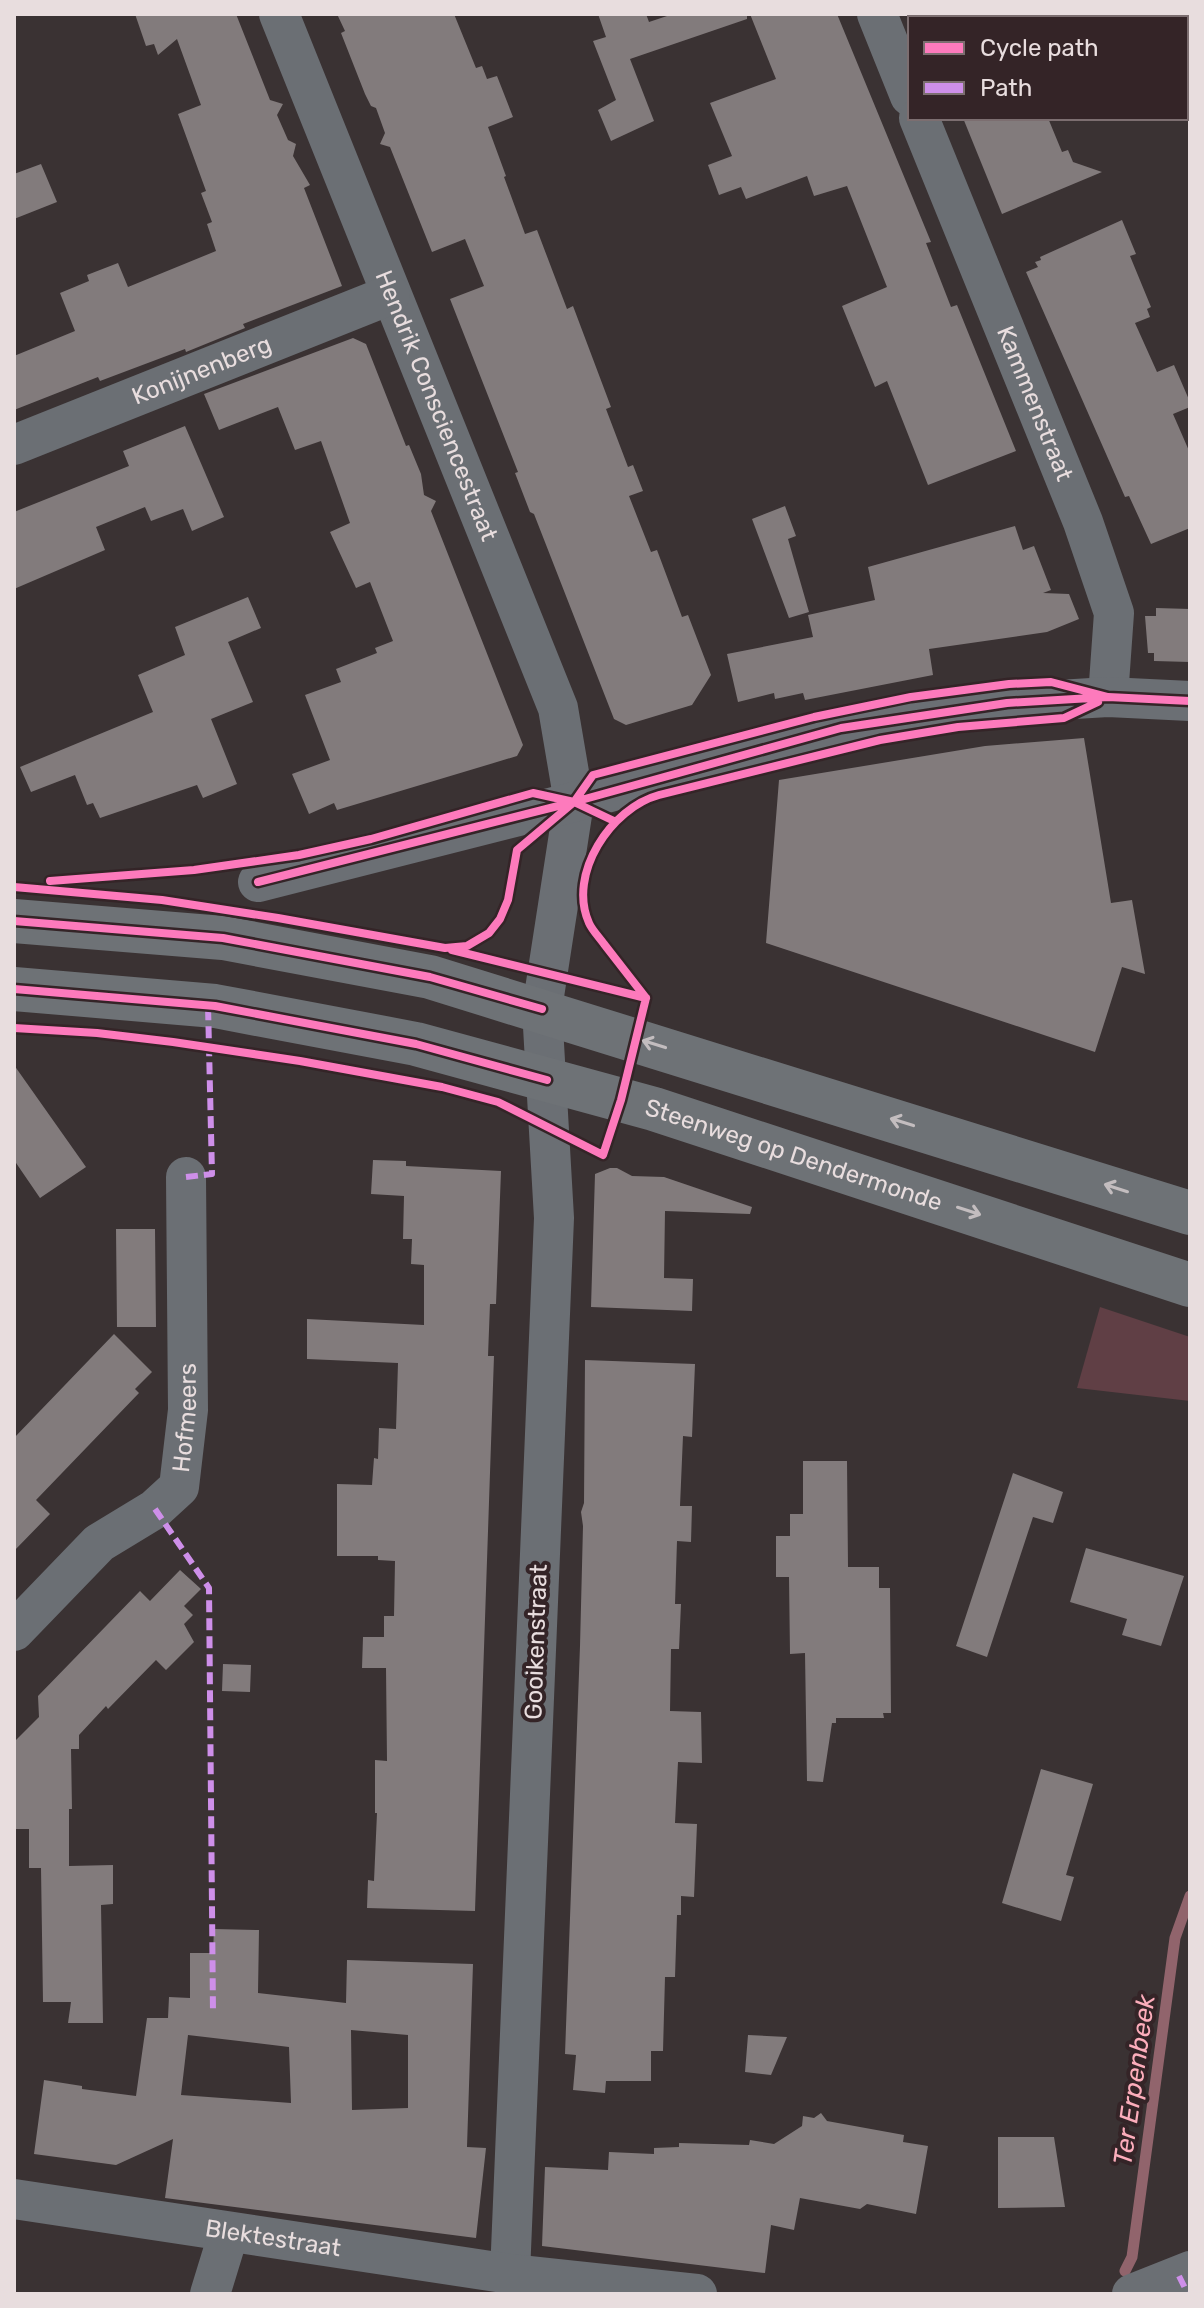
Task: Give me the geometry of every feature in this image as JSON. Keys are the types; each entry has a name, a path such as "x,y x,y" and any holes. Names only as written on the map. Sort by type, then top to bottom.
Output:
{"main road":[{"path":"14,921 223,938 430,977 542,1009 1190,1213"},
{"name":"Steenweg op Dendermonde","path":"14,989 215,1006 416,1044 654,1109 1190,1285"}],"street":[{"name":"Hendrik Consciencestraat","path":"279,14 558,708 574,802 542,1009"},
{"path":"877,14 908,91"},
{"name":"Kammenstraat","path":"920,120 1083,522 1114,613 1108,697"},
{"name":"Konijnenberg","path":"14,445 390,295"},
{"path":"258,882 574,802 841,728 1007,703 1108,697 1190,701"},
{"name":"Gooikenstraat","path":"514,2284 554,1218 542,1009"},
{"name":"Hofmeers","path":"14,1631 99,1543 155,1509 179,1487 188,1410 186,1177"},
{"name":"Blektestraat","path":"14,2199 229,2232 514,2284 697,2294"},
{"path":"210,2294 229,2232"},
{"path":"1132,2294 1190,2271"}],"shaded area":[{"path":"1100,1307 1190,1337 1190,1401 1077,1388"}],"building":[{"path":"135,14 236,14 270,100 283,104 277,115 288,140 296,144 293,156 310,185 304,188 342,286 243,324 245,328 186,352 185,349 100,381 98,377 14,410 14,356 75,331 60,293 89,281 87,275 118,263 128,287 216,251 207,224 212,222 201,193 206,191 178,114 201,105 177,39 158,55 154,44 146,46"},
{"path":"337,14 454,14 476,68 482,66 487,79 497,76 513,117 488,127 504,177 525,234 537,230 567,309 573,306 611,407 606,409 628,467 633,465 643,491 629,496 651,552 657,550 682,617 688,615 711,675 692,705 626,725 614,719 534,514 530,512 515,473 518,472 450,299 484,286 465,239 432,252 390,147 380,144 385,133 376,108 371,106 365,94 341,33 345,31"},
{"path":"598,14 646,14 649,22 673,14 747,14 747,19 630,59 654,121 611,141 598,110 616,100 593,41 606,37"},
{"path":"750,14 837,14 931,242 926,243 951,307 957,305 1016,451 928,485 887,381 875,387 842,306 887,287 847,186 814,196 807,176 746,199 741,187 719,195 708,165 732,156 710,103 776,79"},
{"path":"964,120 1049,120 1062,152 1068,150 1073,162 1102,172 1002,214"},
{"path":"41,164 57,202 14,219 14,174"},
{"path":"1122,220 1136,254 1130,256 1151,307 1147,309 1150,317 1135,323 1157,372 1174,365 1190,402 1190,407 1173,414 1190,453 1190,528 1151,544 1129,496 1125,497 1026,272 1038,267 1035,262 1041,260 1040,257"},
{"path":"353,338 366,344 406,446 409,445 421,474 424,495 436,501 431,511 523,745 517,756 337,810 334,803 309,814 292,774 330,760 305,695 341,682 336,669 377,653 375,648 393,641 370,582 356,588 330,532 350,523 321,441 295,450 278,407 219,430 204,394"},
{"path":"185,426 224,517 192,531 183,509 151,521 145,507 96,527 105,550 14,589 14,512 129,466 123,451"},
{"path":"785,506 796,536 788,539 809,612 789,618 752,519"},
{"path":"1015,526 1023,550 1034,546 1051,590 1043,593 1069,594 1079,619 1047,632 929,649 933,675 805,700 803,693 775,699 774,693 738,702 727,654 813,637 808,615 875,600 868,567"},
{"path":"248,597 261,628 228,642 253,702 211,719 237,784 203,798 197,785 100,818 93,803 87,805 75,775 31,792 20,767 153,712 138,675 185,655 175,627"},
{"path":"1156,608 1190,609 1190,662 1154,661 1154,653 1148,653 1145,616 1156,616"},
{"path":"1084,738 1111,903 1132,900 1145,974 1122,967 1095,1052 766,943 779,780 985,746"},
{"path":"14,1065 86,1167 40,1198 14,1160"},
{"path":"373,1160 406,1161 406,1166 501,1171 496,1304 490,1304 488,1356 494,1356 475,1911 367,1908 368,1880 374,1881 377,1813 375,1760 387,1761 386,1668 362,1668 363,1637 384,1637 384,1616 394,1616 395,1561 378,1560 378,1556 337,1556 337,1484 372,1485 374,1458 378,1459 379,1428 396,1429 398,1363 307,1359 307,1319 424,1325 424,1265 411,1264 412,1239 403,1239 404,1196 371,1194"},
{"path":"610,1168 632,1176 664,1177 752,1207 750,1214 665,1211 664,1278 693,1279 692,1311 591,1307 595,1174"},
{"path":"116,1229 155,1229 156,1327 117,1327"},
{"path":"114,1334 152,1372 135,1389 139,1393 36,1500 50,1514 14,1551 14,1438"},
{"path":"585,1360 695,1364 692,1437 683,1436 680,1506 692,1506 691,1542 677,1541 675,1604 681,1604 679,1649 671,1649 670,1711 701,1712 702,1763 678,1762 675,1823 697,1824 694,1897 681,1896 681,1915 677,1915 675,1977 665,1977 663,2051 651,2051 651,2081 606,2081 605,2093 573,2090 576,2055 565,2054 580,1646"},
{"path":"803,1461 847,1461 848,1567 879,1567 879,1588 890,1588 891,1713 883,1713 884,1718 836,1718 836,1723 832,1723 823,1782 807,1781 805,1653 790,1654 789,1577 776,1577 776,1536 790,1536 790,1514 803,1514"},
{"path":"1013,1473 1063,1492 1053,1523 1033,1517 987,1657 956,1646"},
{"path":"1086,1548 1184,1576 1161,1646 1122,1635 1127,1619 1070,1602"},
{"path":"180,1570 201,1589 184,1606 193,1615 184,1624 194,1642 166,1670 156,1660 79,1735 79,1749 71,1749 69,1866 113,1865 113,1904 101,1905 103,2023 68,2023 71,2002 43,2002 41,1868 29,1868 29,1829 14,1829 14,1742 39,1717 38,1696 140,1591 150,1601"},
{"path":"223,1664 251,1665 250,1692 222,1691"},
{"path":"1041,1769 1093,1784 1066,1875 1074,1877 1061,1921 1002,1903"},
{"path":"214,1929 259,1930 258,1993 346,2003 347,1960 473,1964 467,2147 486,2148 476,2238 165,2198 173,2139 116,2165 34,2154 44,2080 136,2096 147,2018 168,2018 169,1997 190,1998 190,1953 213,1953","holes":["351,2030 408,2035 408,2108 352,2110","188,2035 289,2047 291,2103 181,2095"]},
{"path":"748,2035 787,2037 771,2075 745,2072"},
{"path":"821,2113 827,2121 904,2135 903,2142 928,2146 916,2214 867,2204 860,2209 800,2198 794,2230 771,2225 765,2273 542,2246 545,2167 608,2170 609,2152 654,2154 654,2148 679,2147 679,2143 749,2145 750,2140 774,2144 802,2126 803,2116 814,2118"},
{"path":"998,2137 1054,2137 1065,2207 998,2208"}],"waterway":[{"name":"Ter Erpenbeek","path":"1125,2271 1132,2257 1175,1938 1190,1896"}],"marked path":[{"path":"186,1177 212,1174 208,1005"},
{"path":"155,1509 209,1588 213,2014"},
{"path":"1179,2276 1188,2294"}],"cycle path":[{"path":"14,887 162,900 445,948 467,946 489,933 500,919 508,900 517,850 574,802 593,775 814,717 911,697 1009,684 1051,682 1108,697"},
{"path":"258,882 574,802 841,728 1007,703 1108,697 1190,701"},
{"path":"646,998 592,928 584,904 584,884 598,846 610,828 641,802 880,740 958,727 1064,718 1098,702"},
{"path":"50,881 194,870 299,855 371,839 533,793 574,802 614,821"},
{"path":"14,921 223,938 430,977 542,1009"},
{"path":"452,950 646,998"},
{"path":"14,989 215,1006 416,1044 547,1080"},
{"path":"14,1028 173,1042 442,1087 498,1102 603,1155 621,1100 646,998"}]}
